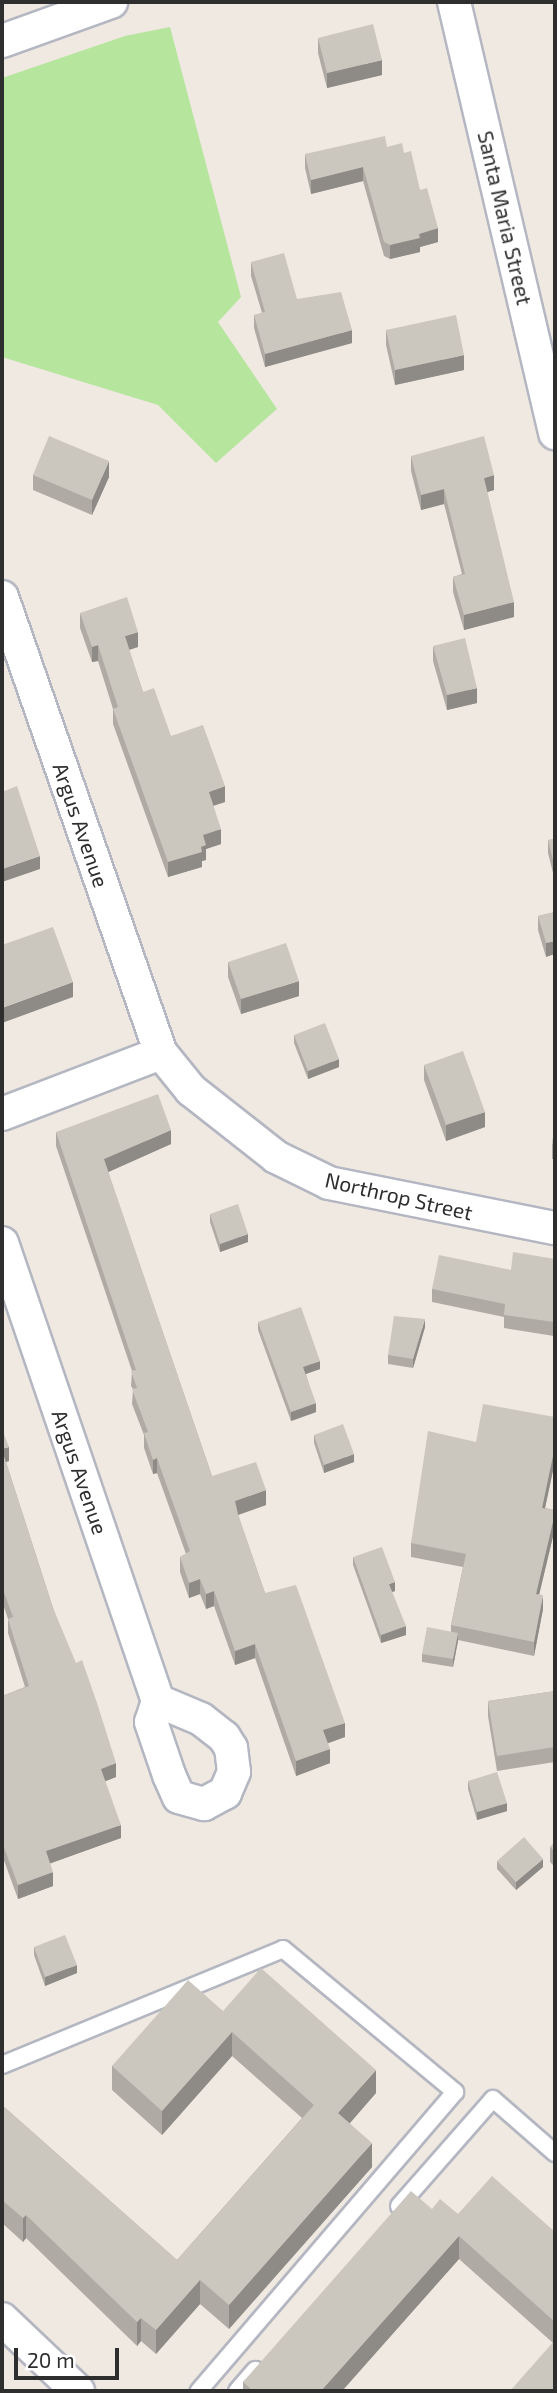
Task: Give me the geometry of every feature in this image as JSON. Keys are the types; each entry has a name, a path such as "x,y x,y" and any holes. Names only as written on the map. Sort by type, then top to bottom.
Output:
{"street":[{"path":"2,41 111,2"},
{"name":"Santa Maria Street","path":"454,2 555,433"},
{"name":"Argus Avenue","path":"2,597 161,1053"},
{"path":"2,1114 161,1053"},
{"name":"Northrop Street","path":"161,1053 191,1090 302,1171 358,1191 555,1228"},
{"name":"Argus Avenue","path":"2,1243 158,1701"},
{"path":"2,2319 78,2391"}],"lane":[{"path":"2,2064 284,1949 455,2092 199,2391"},
{"path":"383,2224 493,2099 555,2153"},
{"path":"237,2391 264,2360"}],"green space":[{"path":"170,27 241,297 218,322 277,409 216,463 158,405 2,357 2,78 125,36"}],"building":[{"path":"373,24 382,60 327,73 318,38"},
{"path":"385,136 387,147 402,143 404,153 411,151 420,190 427,188 438,228 419,234 420,238 390,245 384,242 363,167 311,180 305,154"},
{"path":"284,253 297,299 341,292 352,330 265,354 254,315 265,312 251,262"},
{"path":"456,315 464,355 395,370 386,330"},
{"path":"49,436 109,461 92,500 33,475"},
{"path":"484,436 494,475 484,478 514,602 464,615 453,577 465,574 444,489 421,495 411,456"},
{"path":"127,597 138,632 125,636 143,692 154,688 171,736 203,725 225,786 209,792 221,829 203,835 206,845 201,847 202,852 168,862 113,709 118,707 98,645 92,647 80,613"},
{"path":"465,638 477,688 447,695 433,646"},
{"path":"17,786 40,856 2,869 2,792"},
{"path":"555,839 555,868 548,840"},
{"path":"555,912 555,941 546,943 538,916"},
{"path":"53,927 73,982 2,1008 2,945"},
{"path":"286,943 299,981 241,999 228,962"},
{"path":"325,1023 339,1059 308,1071 294,1035"},
{"path":"463,1051 485,1112 446,1125 424,1065"},
{"path":"158,1094 171,1130 104,1159 212,1476 256,1462 266,1490 235,1501 238,1514 265,1593 296,1585 345,1723 323,1730 330,1749 296,1761 255,1644 235,1651 214,1591 206,1594 200,1579 189,1583 180,1557 190,1551 157,1458 153,1460 144,1433 148,1432 132,1389 137,1388 131,1371 136,1370 56,1132"},
{"path":"238,1204 248,1234 220,1244 210,1214"},
{"path":"513,1252 555,1259 554,1322 504,1315 505,1304 432,1289 439,1255 511,1270"},
{"path":"301,1307 320,1361 303,1367 316,1403 291,1412 258,1322"},
{"path":"394,1316 425,1319 413,1359 388,1355"},
{"path":"483,1404 555,1417 555,1446 542,1508 555,1510 555,1513 536,1594 543,1595 534,1642 451,1625 466,1554 411,1543 428,1431 476,1442"},
{"path":"343,1424 354,1454 324,1465 314,1435"},
{"path":"2,1429 9,1447 2,1449"},
{"path":"2,1450 53,1608 76,1663 82,1660 97,1703 116,1763 101,1769 121,1825 46,1851 53,1872 18,1885 2,1842 2,1696 29,1686 8,1619 13,1617 2,1587"},
{"path":"382,1547 395,1582 389,1584 406,1626 381,1635 353,1557"},
{"path":"427,1627 458,1633 453,1659 422,1654"},
{"path":"555,1691 555,1747 497,1756 488,1701"},
{"path":"497,1772 507,1803 477,1812 468,1781"},
{"path":"524,1837 543,1859 516,1882 497,1861"},
{"path":"65,1935 77,1965 45,1977 34,1947"},
{"path":"261,1968 376,2070 338,2113 372,2143 229,2305 200,2280 156,2330 141,2318 137,2322 26,2215 23,2218 2,2200 2,2105 177,2260 314,2105 232,2032 162,2111 112,2066 188,1980 223,2011"},
{"path":"492,2176 555,2232 555,2322 459,2236 321,2391 253,2391 243,2382 411,2191 432,2209 440,2199 458,2214"},
{"path":"555,2340 555,2391 510,2391"}]}
